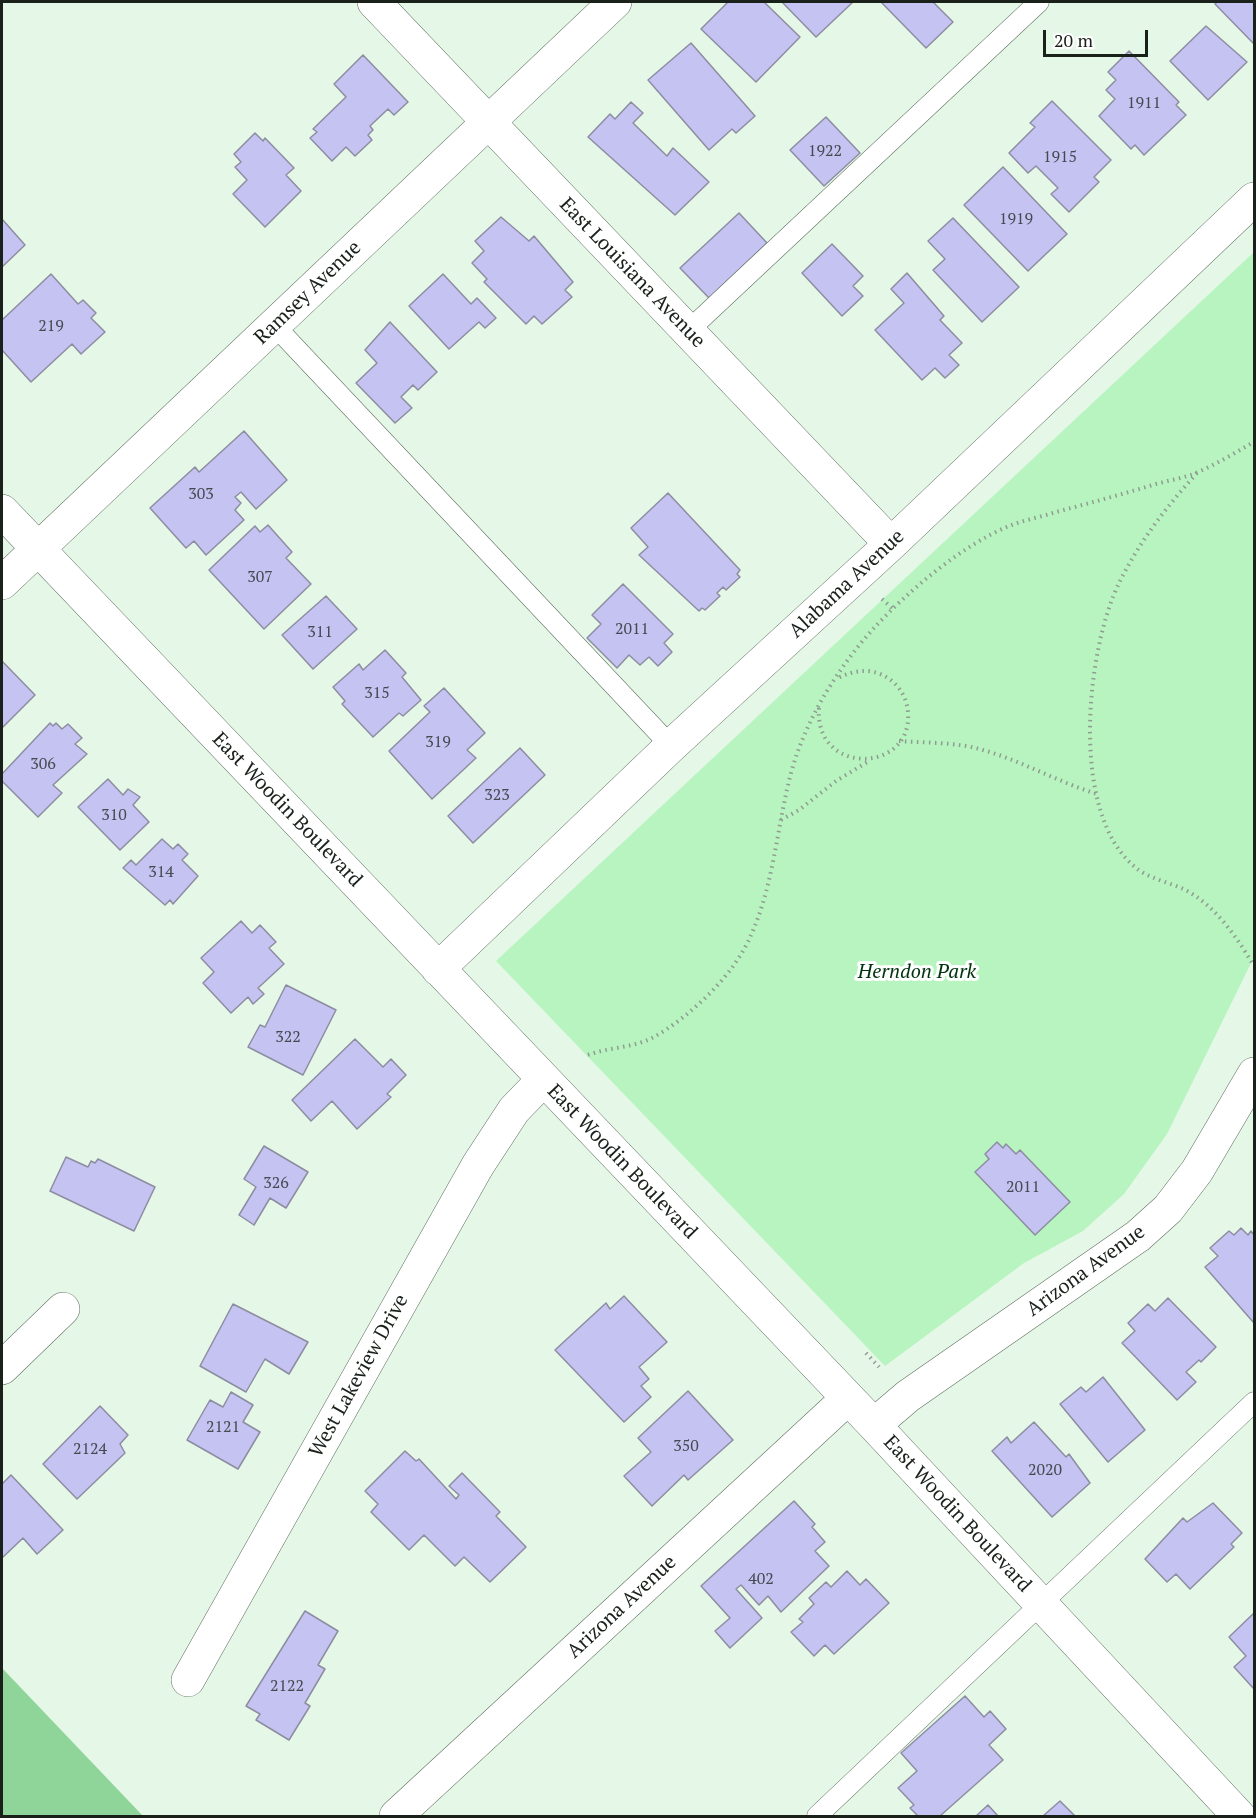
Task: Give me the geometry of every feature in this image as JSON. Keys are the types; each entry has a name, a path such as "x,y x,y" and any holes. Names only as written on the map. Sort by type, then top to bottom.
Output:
{"street":[{"name":"East Louisiana Avenue","path":"374,2 891,544"},
{"name":"Ramsey Avenue","path":"2,584 615,2"},
{"name":"Alabama Avenue","path":"438,969 670,746 891,544 1254,199"},
{"name":"East Woodin Boulevard","path":"2,511 874,1425 1239,1816"},
{"name":"Arizona Avenue","path":"874,1425 908,1396 1138,1236 1168,1209 1197,1171 1254,1074"},
{"name":"West Lakeview Drive","path":"188,1680 478,1165 514,1110 543,1080"},
{"path":"2,1368 63,1309"},
{"name":"Arizona Avenue","path":"396,1816 848,1398"},
{"path":"1244,1816 1254,1807"}],"lane":[{"path":"688,331 1039,2"},
{"path":"274,326 670,746"},
{"path":"818,1816 1254,1402"}],"path":[{"path":"588,1055 603,1049 628,1046 653,1038 694,1007 735,962 751,936 763,901 791,772 819,704 855,650 893,609 963,551 981,539 1012,525 1197,473 1254,442"},
{"path":"1197,473 1168,505 1139,547 1105,617 1095,664 1091,706 1090,735 1096,794 1107,826 1118,848 1135,867 1189,892 1218,916 1237,937 1254,966"},
{"path":"780,821 799,810 836,781 870,760 885,755 905,734 908,719 907,705 901,691 891,680 878,673 863,670 849,672 836,679"},
{"path":"819,704 818,719 822,733 830,746 842,755 856,760 870,760"},
{"path":"899,741 939,743 982,750 1036,769 1075,788 1096,794"},
{"path":"866,1353 879,1367"}],"green space":[{"name":"Herndon Park","path":"1254,252 1254,957 1167,1134 1124,1194 1083,1231 1024,1263 885,1366 496,961"},
{"path":"2,1668 143,1816 2,1816"}],"building":[{"path":"728,2 764,2 800,37 756,82 701,29"},
{"path":"782,2 853,2 816,37"},
{"path":"881,2 933,2 953,22 926,48"},
{"path":"1217,2 1254,2 1254,44 1215,4"},
{"path":"1206,26 1247,62 1208,100 1170,61"},
{"path":"691,43 755,116 736,133 732,129 709,150 648,80"},
{"path":"1129,51 1179,102 1176,105 1186,115 1144,155 1135,145 1131,149 1099,116 1115,99 1106,90 1116,80 1108,72"},
{"path":"363,55 408,102 394,115 388,109 370,126 373,130 368,135 372,140 355,156 346,147 332,161 310,138 317,132 313,129 346,97 334,84"},
{"path":"1052,101 1111,160 1094,177 1099,182 1069,212 1051,194 1058,188 1036,166 1028,173 1009,153 1035,127 1030,123"},
{"path":"631,102 643,113 633,123 667,156 673,148 709,182 675,215 588,137 610,114 615,119"},
{"path":"826,117 860,153 824,186 790,150"},
{"path":"255,133 263,141 265,138 294,168 286,175 301,191 265,227 233,194 247,180 235,167 241,162 234,154"},
{"path":"1003,167 1067,234 1028,271 964,205"},
{"path":"739,213 767,243 709,298 680,268"},
{"path":"501,217 529,241 534,236 573,282 565,290 572,297 542,324 534,316 526,324 484,282 487,279 472,263 484,251 475,241"},
{"path":"953,218 1019,287 982,322 933,270 945,259 928,241"},
{"path":"2,219 25,245 2,267"},
{"path":"832,244 863,276 853,286 863,296 842,316 802,273"},
{"path":"907,273 944,316 940,320 962,343 949,355 959,365 945,378 935,368 922,380 875,330 904,303 891,289"},
{"path":"51,274 78,304 83,300 96,313 91,318 105,332 81,354 72,344 31,382 2,350 2,320"},
{"path":"443,274 471,304 477,298 496,318 485,328 479,322 449,349 409,306"},
{"path":"390,322 437,372 418,390 413,385 401,397 412,408 395,423 356,383 377,363 365,350"},
{"path":"244,431 287,480 256,509 241,492 235,497 241,503 235,510 244,520 206,555 194,541 186,548 150,508 195,467 199,472"},
{"path":"668,493 740,570 737,574 740,577 726,590 723,587 717,593 720,596 705,610 702,608 699,611 639,555 648,547 631,528"},
{"path":"268,525 292,552 286,558 311,584 264,629 209,570 255,526 260,532"},
{"path":"623,584 673,634 664,643 672,652 658,666 649,657 640,665 629,655 617,668 587,638 601,624 592,615"},
{"path":"326,596 357,629 313,669 282,635"},
{"path":"385,650 406,673 402,677 421,700 403,716 399,713 373,737 342,704 345,701 333,687 359,664 363,670"},
{"path":"2,661 35,695 2,728"},
{"path":"444,688 485,733 467,750 476,758 432,799 389,751 430,712 424,706"},
{"path":"50,723 53,726 56,723 62,729 68,724 82,738 75,744 87,754 53,785 62,793 38,817 2,781 2,774"},
{"path":"520,748 545,775 473,843 448,816"},
{"path":"108,779 123,795 128,789 140,797 133,805 149,822 120,850 78,807"},
{"path":"162,839 173,849 178,844 188,854 182,860 198,876 173,904 170,900 165,905 123,868 131,860 136,865"},
{"path":"241,921 252,933 260,925 276,942 269,948 284,964 258,988 264,994 253,1004 248,997 231,1013 203,983 214,972 201,958"},
{"path":"286,985 336,1010 303,1075 248,1047 260,1025 265,1027"},
{"path":"355,1039 383,1067 391,1059 406,1075 387,1094 391,1097 357,1129 332,1101 311,1121 292,1100"},
{"path":"997,1142 1003,1148 1006,1144 1016,1154 1020,1150 1070,1202 1035,1235 975,1172 989,1159 985,1154"},
{"path":"264,1146 308,1172 286,1208 270,1198 254,1225 239,1215 256,1187 244,1179"},
{"path":"66,1157 88,1167 91,1161 95,1163 98,1159 155,1187 134,1231 50,1191"},
{"path":"1241,1228 1248,1235 1251,1231 1254,1235 1254,1323 1205,1267 1218,1256 1210,1248 1229,1231 1234,1235"},
{"path":"624,1296 667,1342 639,1367 649,1379 641,1386 651,1397 624,1422 555,1350 606,1303 610,1309"},
{"path":"1168,1298 1216,1347 1201,1362 1199,1360 1186,1372 1196,1382 1177,1400 1122,1343 1135,1331 1128,1323 1148,1304 1155,1311"},
{"path":"233,1304 308,1342 289,1374 265,1359 246,1392 200,1366"},
{"path":"1103,1377 1145,1430 1108,1462 1060,1404 1081,1387 1086,1392"},
{"path":"688,1391 733,1440 688,1480 684,1475 652,1506 624,1476 651,1452 638,1438"},
{"path":"231,1392 253,1405 243,1422 260,1432 238,1469 187,1440 210,1400 223,1407"},
{"path":"100,1406 128,1435 120,1444 125,1453 77,1499 43,1464"},
{"path":"1034,1422 1066,1457 1069,1454 1090,1483 1052,1517 992,1451 1007,1437 1011,1443"},
{"path":"405,1451 416,1461 419,1459 456,1499 459,1495 449,1486 462,1473 500,1512 496,1516 526,1547 490,1582 464,1557 455,1566 424,1535 409,1550 371,1512 378,1504 365,1491"},
{"path":"11,1475 63,1530 37,1554 23,1538 2,1558 2,1484"},
{"path":"794,1501 815,1524 812,1527 825,1542 815,1551 829,1566 781,1612 768,1596 759,1605 741,1585 736,1589 762,1618 730,1648 715,1631 730,1618 701,1586"},
{"path":"1213,1503 1242,1533 1231,1544 1234,1547 1190,1589 1176,1574 1167,1582 1145,1559 1183,1518 1187,1522"},
{"path":"847,1571 860,1585 866,1579 889,1603 834,1654 825,1645 814,1656 791,1632 803,1622 799,1619 814,1604 809,1598 826,1582 831,1587"},
{"path":"305,1611 338,1631 318,1665 325,1669 305,1703 310,1706 289,1740 256,1720 260,1714 246,1706"},
{"path":"1254,1613 1254,1689 1234,1667 1246,1656 1229,1637"},
{"path":"965,1696 984,1717 990,1711 1006,1729 989,1745 1003,1760 940,1816 918,1816 910,1808 914,1805 898,1788 917,1771 901,1753"},
{"path":"1060,1801 1075,1816 1043,1816"},
{"path":"988,1805 998,1816 976,1816"}]}
